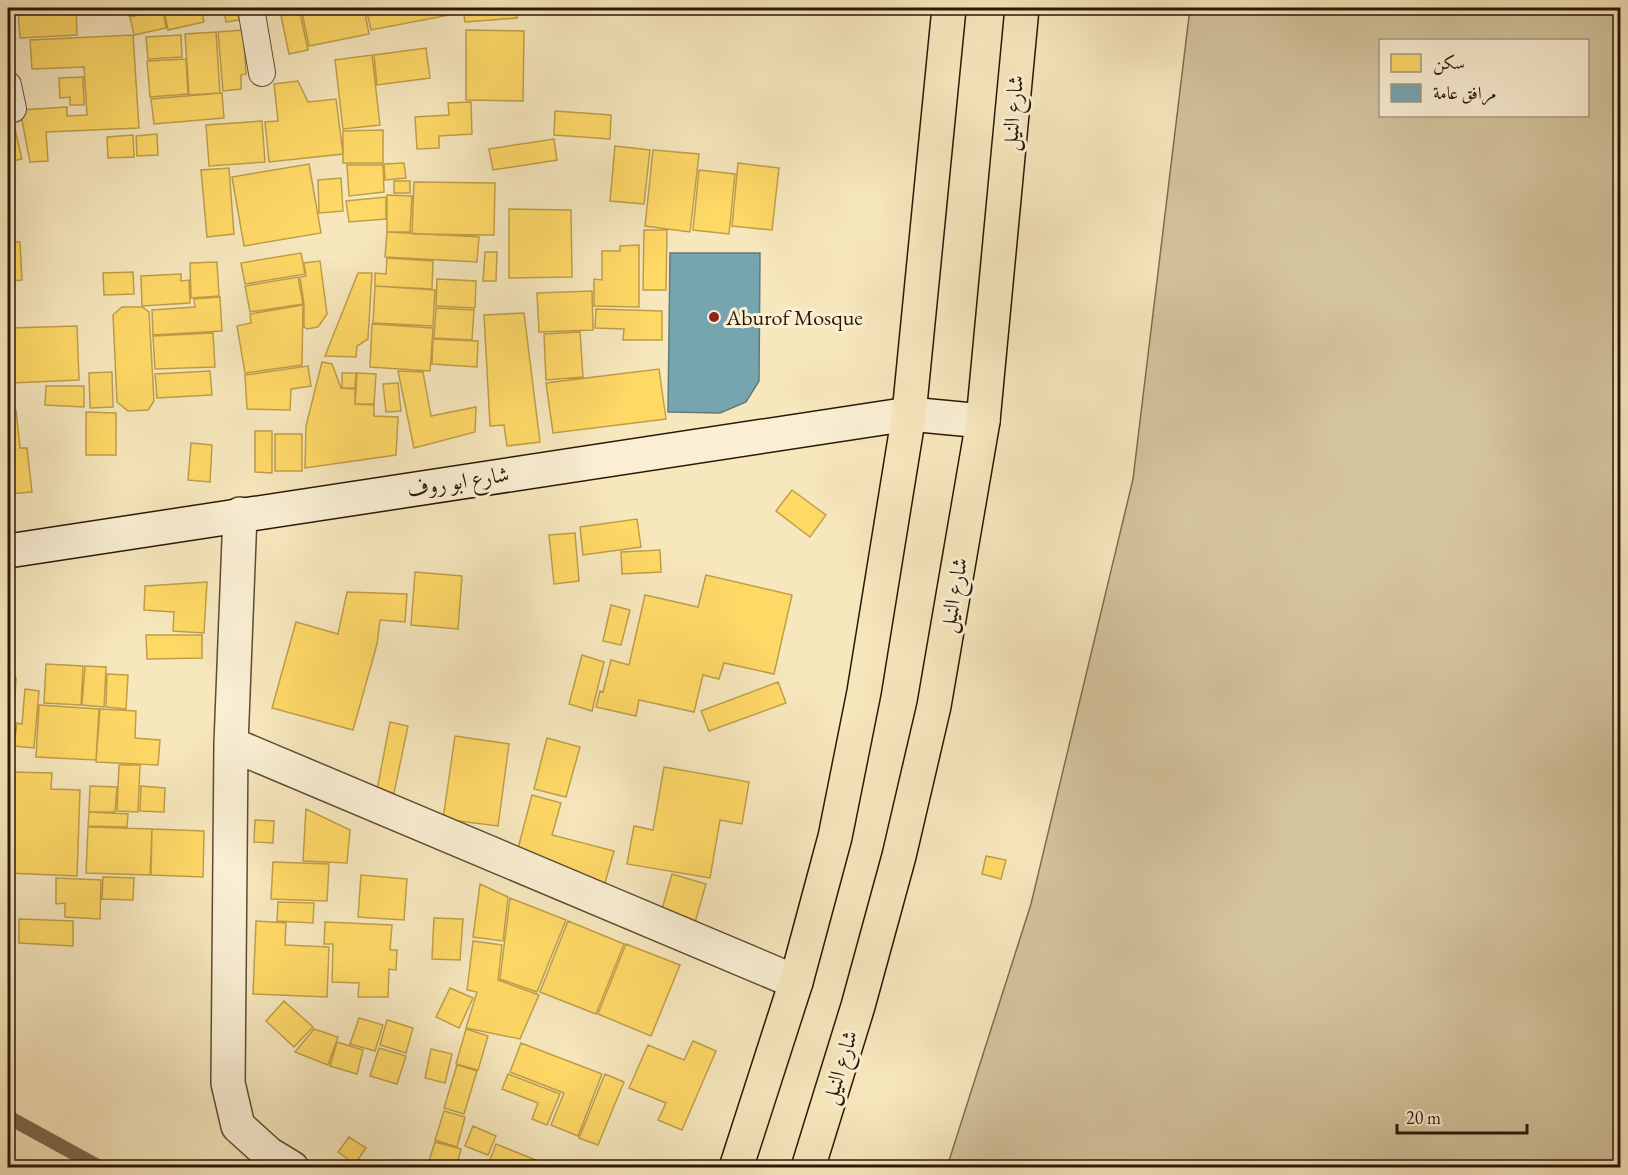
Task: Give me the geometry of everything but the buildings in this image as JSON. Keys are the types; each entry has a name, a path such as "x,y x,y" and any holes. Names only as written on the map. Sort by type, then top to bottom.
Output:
{"main road":[{"path":"736,1167 796,982 835,837 864,692 909,414 949,8"},
{"name":"شارع النيل","path":"808,1167 858,1006 902,844 934,706 983,421 1022,8"}],"street":[{"name":"شارع ابو روف","path":"8,551 909,414 983,421"},
{"path":"240,514 231,744 228,1083 238,1126 268,1154 292,1167"},
{"path":"231,744 796,982"}],"lane":[{"path":"251,8 262,73"}],"shaded area":[{"path":"1190,8 1620,8 1620,1167 947,1167 1031,904 1133,479"}],"waterway":[{"path":"8,1117 101,1168"}],"place":[{"name":"Aburof Mosque","path":"714,317"}]}
